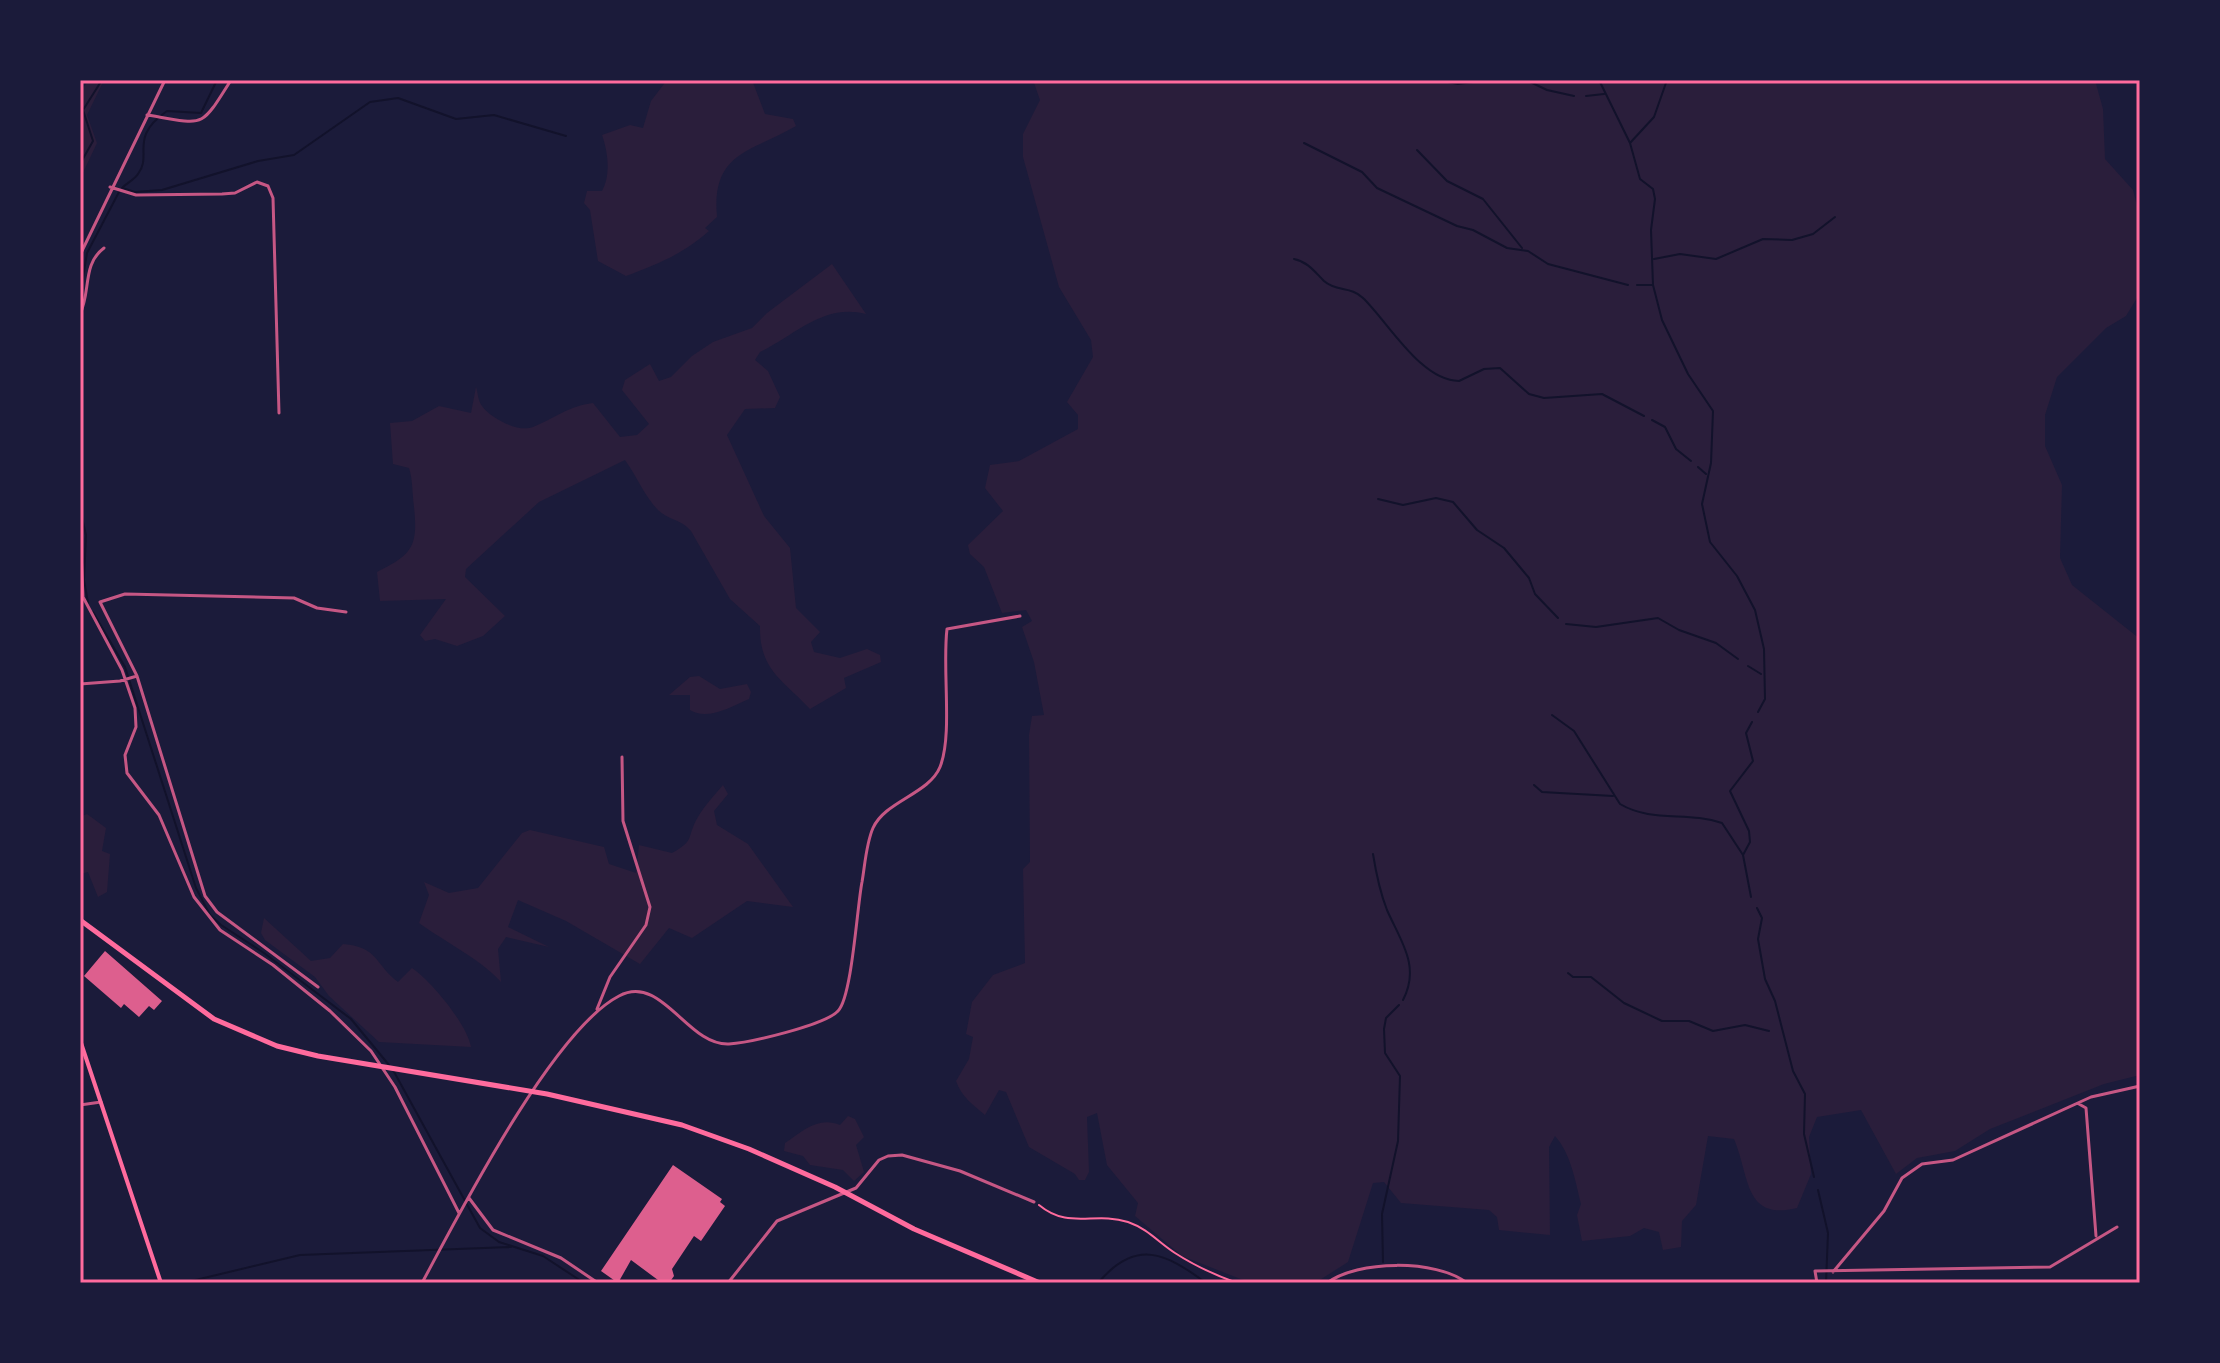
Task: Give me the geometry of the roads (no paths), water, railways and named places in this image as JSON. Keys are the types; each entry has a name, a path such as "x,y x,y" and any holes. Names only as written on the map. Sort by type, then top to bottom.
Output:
{"main road":[{"path":"80,920 214,1019 277,1046 518,1088 682,1125 749,1149 835,1187 914,1229 1040,1283"},
{"path":"80,926 88,926"},
{"path":"80,1040 161,1283"}],"street":[{"path":"80,255 110,187 165,80"},
{"path":"147,115 195,122 205,119 231,80"},
{"path":"110,187 127,192 222,194 235,193 257,182 268,186 273,198 279,413"},
{"path":"80,314 90,264 104,248"},
{"path":"80,527 83,597 126,680 136,719 125,755 127,773 159,815 202,911 330,1011 371,1051 395,1087 460,1211"},
{"path":"318,987 217,912 205,896 137,676 103,615 100,602 107,597 125,594 294,598 317,608 346,612"},
{"path":"597,1009 629,991 651,994 706,1036 730,1044 821,1022 839,1011 847,997 853,933 873,828 938,771 945,751 947,629 1020,616"},
{"path":"80,684 126,680 137,676"},
{"path":"422,1283 460,1211 519,1112 597,1009 610,977 646,925 650,907 623,821 622,757"},
{"path":"1831,1272 1884,1211 1902,1178 1922,1164 1953,1160 2101,1094 2140,1086"},
{"path":"80,1105 101,1102"},
{"path":"2079,1104 2086,1108 2096,1238"},
{"path":"728,1283 777,1221 856,1188 879,1160 888,1156 902,1155 960,1171 1034,1202"},
{"path":"469,1198 493,1230 561,1258 598,1283"},
{"path":"1817,1283 1815,1271 2050,1267 2117,1227"},
{"path":"1327,1283 1353,1269 1381,1266 1428,1269 1453,1275 1467,1283"}],"waterway":[{"path":"80,164 93,141 83,110 102,80"},
{"path":"123,187 137,176 142,167 145,138 155,121 167,111 201,113 217,80"},
{"path":"1438,80 1458,84 1487,80"},
{"path":"1526,80 1547,90 1574,96"},
{"path":"1599,80 1630,143 1640,179 1653,189 1653,285 1662,320 1688,374 1713,411 1711,463 1702,504 1710,542 1737,576 1755,610 1764,649 1765,699 1758,712"},
{"path":"1630,143 1654,117 1667,80"},
{"path":"1586,96 1604,94"},
{"path":"122,188 135,192 162,190 258,161 294,155 370,102 398,98 456,119 494,115 566,136"},
{"path":"1304,143 1362,172 1377,188 1507,248 1528,251 1548,264 1628,285"},
{"path":"1417,150 1447,181 1483,199 1522,248"},
{"path":"80,296 87,253 119,192"},
{"path":"1654,259 1680,254 1716,259 1763,239 1792,240 1813,234 1835,217"},
{"path":"1294,259 1307,265 1333,287 1358,294 1419,361 1445,378 1459,381 1484,369 1500,368 1529,394 1544,398 1602,394 1644,416"},
{"path":"1637,285 1652,285"},
{"path":"1652,420 1665,427 1676,449 1691,461"},
{"path":"1698,467 1706,474"},
{"path":"1378,499 1403,505 1436,498 1453,502 1477,530 1504,548 1529,578 1535,594 1558,618"},
{"path":"80,509 86,535 84,580 88,603"},
{"path":"93,612 125,667 196,888 210,915 351,1019 389,1065"},
{"path":"1566,624 1596,627 1658,618 1679,630 1716,643 1738,659"},
{"path":"1748,666 1761,674"},
{"path":"1552,715 1574,731 1620,804 1645,813 1722,823 1743,855"},
{"path":"1751,897 1743,855 1750,842 1749,831 1730,791 1753,761 1746,733 1752,722"},
{"path":"1534,785 1542,792 1613,796"},
{"path":"1373,854 1385,903 1407,954 1410,976 1403,1000"},
{"path":"1757,908 1762,918 1758,939 1765,979 1775,1001 1793,1071 1805,1094 1804,1134 1814,1177"},
{"path":"1568,973 1573,977 1591,977 1624,1003 1662,1021 1689,1021 1713,1031 1745,1025 1769,1031"},
{"path":"1383,1262 1382,1214 1398,1141 1400,1076 1385,1053 1384,1029 1386,1018 1399,1005"},
{"path":"393,1070 480,1228 499,1242 543,1256 584,1283"},
{"path":"1818,1190 1828,1233 1826,1283"},
{"path":"183,1283 300,1255 511,1247"},
{"path":"1098,1283 1112,1269 1138,1255 1164,1258 1206,1283"}]}
